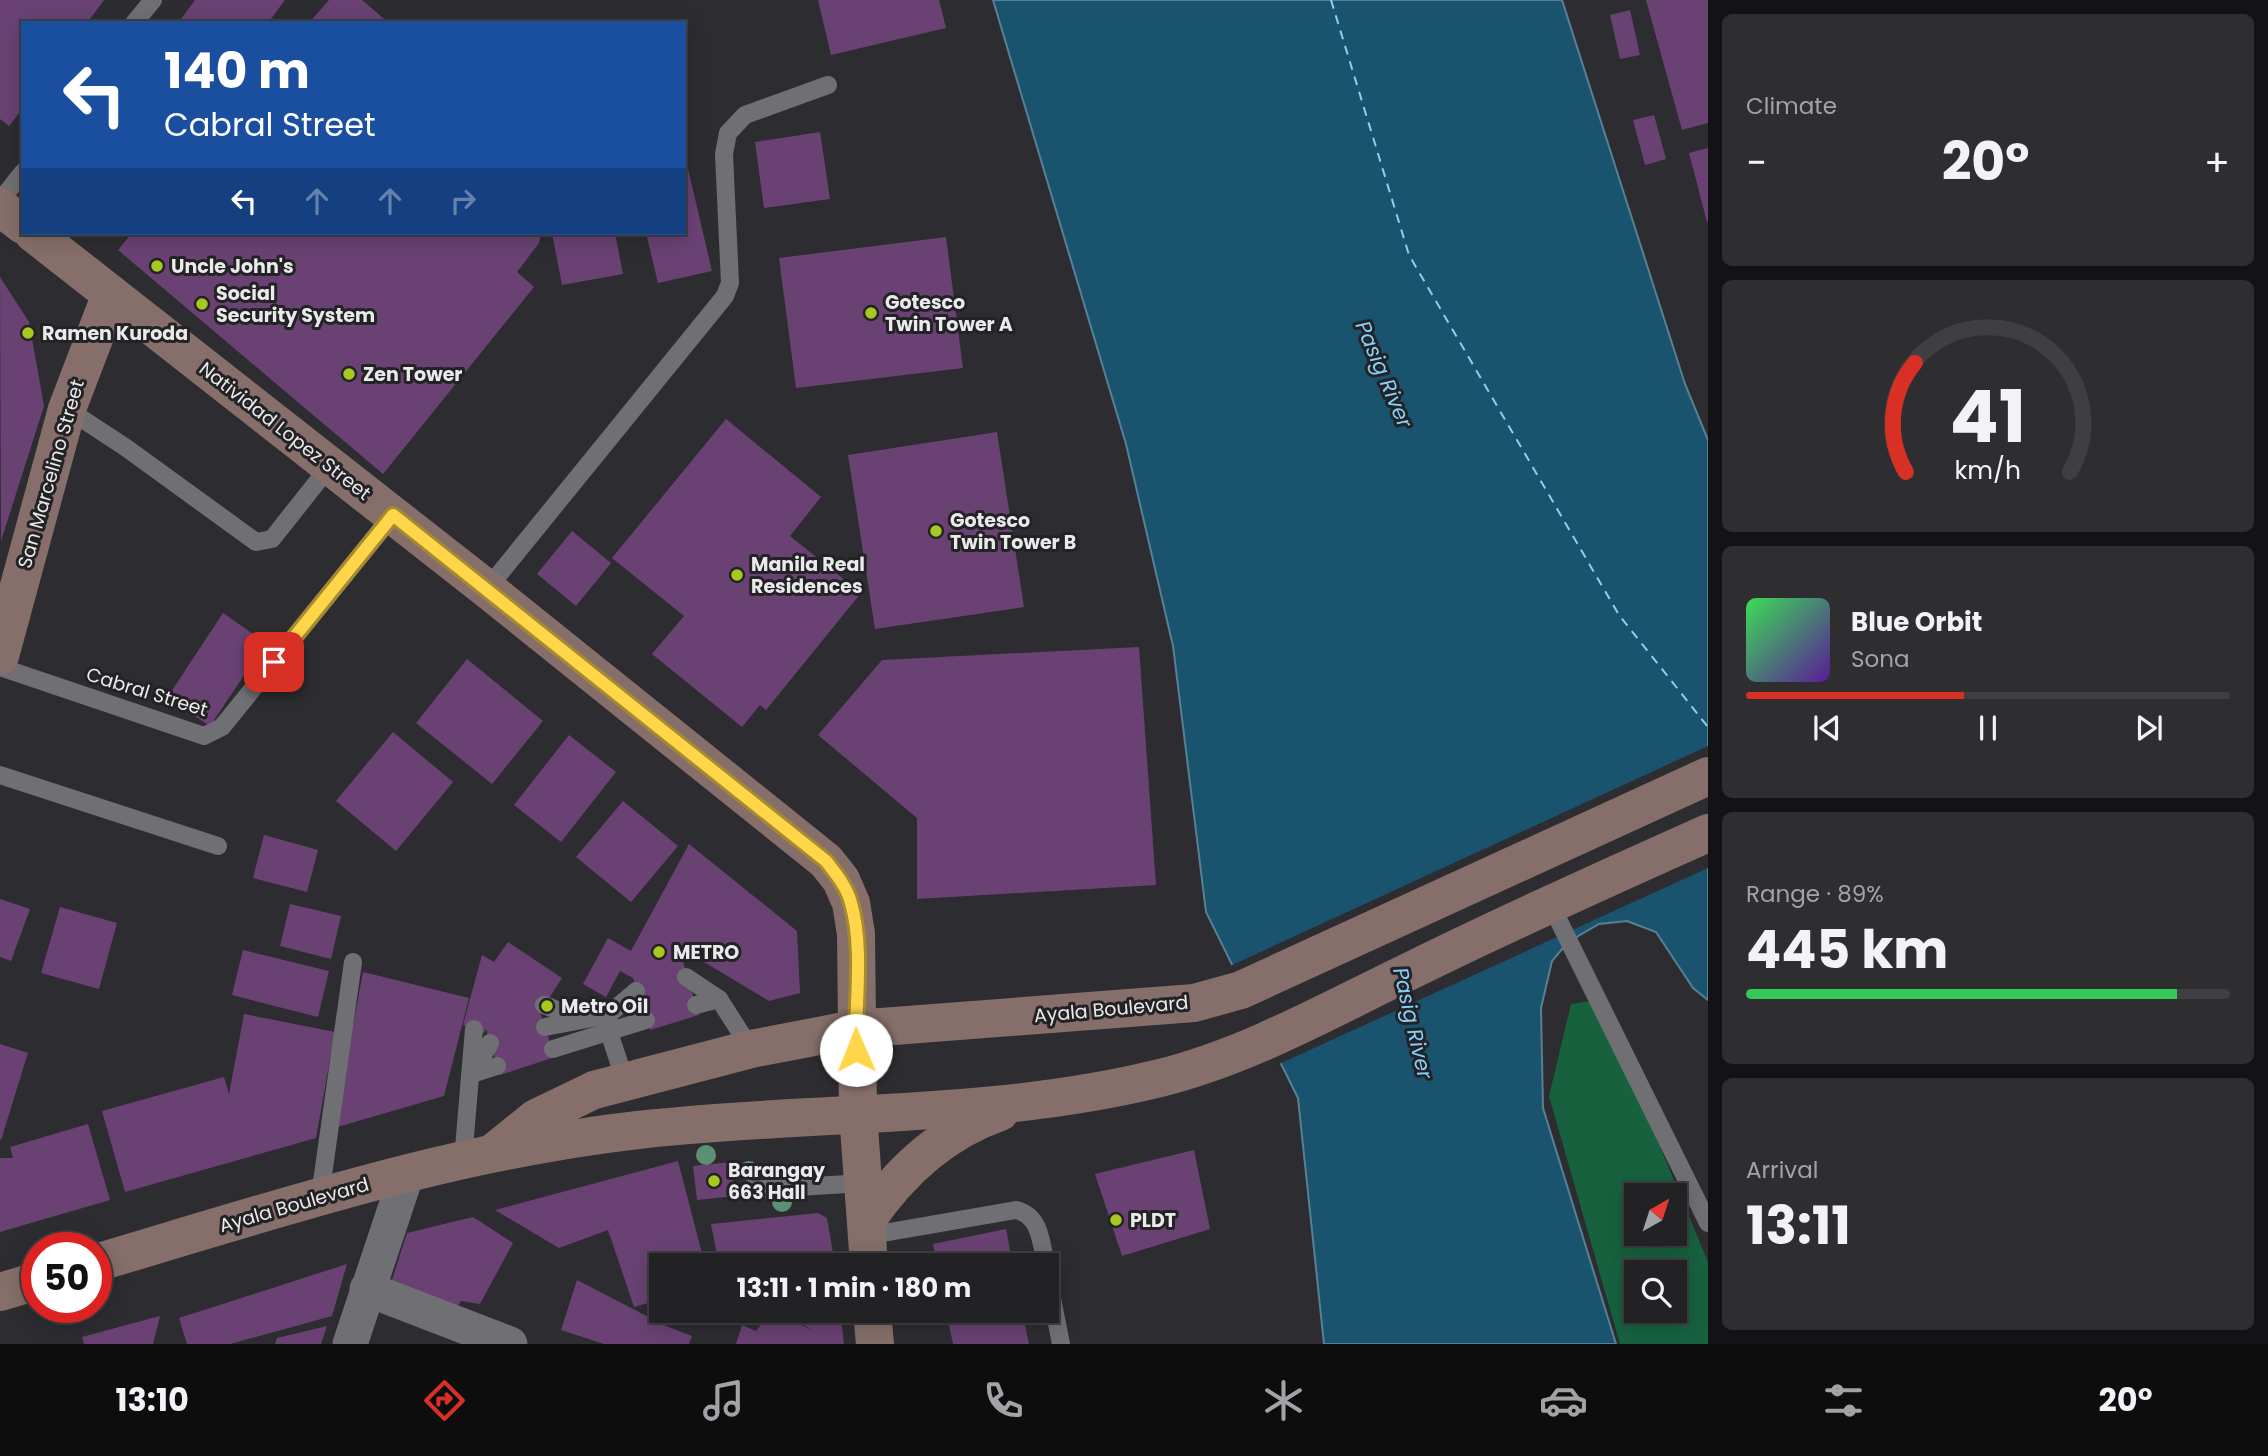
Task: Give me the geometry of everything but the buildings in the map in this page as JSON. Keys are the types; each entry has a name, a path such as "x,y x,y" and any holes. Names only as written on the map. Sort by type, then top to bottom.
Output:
{"main road":[{"path":"0,204 21,223"},
{"name":"Natividad Lopez Street","path":"36,235 487,589 826,861 841,880 851,903 856,933 855,1029 867,1241"},
{"name":"San Marcelino Street","path":"0,656 67,409 111,294"},
{"name":"Ayala Boulevard","path":"478,1156 536,1118 594,1090 751,1049 855,1029 1194,1003 1241,990 1708,775"},
{"name":"Ayala Boulevard","path":"112,1258 320,1196 478,1156 658,1128 1029,1102 1160,1078 1238,1054 1550,903 1708,833"},
{"path":"867,1241 899,1176 920,1157 952,1134 1029,1102"},
{"path":"0,1292 21,1286"},
{"path":"873,1323 875,1344"}],"street":[{"path":"350,1344 407,1173"},
{"path":"368,1289 510,1344"}],"lane":[{"path":"137,21 153,0"},
{"path":"487,589 725,296 730,283 724,153 728,133 745,115 828,85"},
{"path":"0,204 21,175"},
{"path":"67,409 125,447 256,542 272,539 329,467"},
{"name":"Cabral Street","path":"0,667 204,736 222,727 393,515"},
{"path":"0,775 218,846"},
{"path":"1550,903 1708,1223"},
{"path":"320,1196 353,962"},
{"path":"686,977 719,999 751,1049"},
{"path":"553,1048 608,1023 636,991"},
{"path":"696,1005 719,999"},
{"path":"544,1005 579,1019 608,1023 646,1020"},
{"path":"545,1027 579,1019"},
{"path":"608,1023 625,1081"},
{"path":"474,1029 472,1073 478,1156"},
{"path":"472,1073 490,1044"},
{"path":"472,1073 497,1066"},
{"path":"750,1190 863,1183"},
{"path":"867,1241 1016,1210 1028,1213 1035,1221 1043,1253"},
{"path":"1057,1323 1061,1344"}],"green space":[{"path":"1599,1000 1675,1183 1624,1183 1624,1246 1687,1246 1687,1212 1708,1262 1708,1344 1620,1344 1549,1096 1571,1004"}],"water":[{"name":"Pasig River","path":"993,0 1562,0 1685,384 1708,440 1708,1000 1693,988 1656,932 1627,921 1599,924 1568,942 1552,961 1541,1008 1543,1108 1616,1344 1324,1344 1298,1098 1206,912 1173,646 1126,444"}],"pier":[{"path":"1708,746 1708,868 1277,1065 1230,966"}],"ferry route":[{"path":"1331,0 1409,255 1619,615 1708,727"}],"place":[{"name":"Uncle John's","path":"157,266"},
{"name":"Social Security System","path":"202,304"},
{"name":"Gotesco Twin Tower A","path":"871,313"},
{"name":"Ramen Kuroda","path":"28,333"},
{"name":"Zen Tower","path":"349,374"},
{"name":"Gotesco Twin Tower B","path":"936,531"},
{"name":"Manila Real Residences","path":"737,575"},
{"name":"METRO","path":"659,952"},
{"name":"Metro Oil","path":"547,1006"},
{"name":"Barangay 663 Hall","path":"714,1181"},
{"name":"PLDT","path":"1116,1220"}],"route":[{"path":"274,662 393,515 826,861 841,880 851,903 856,933 856,1050"}]}
